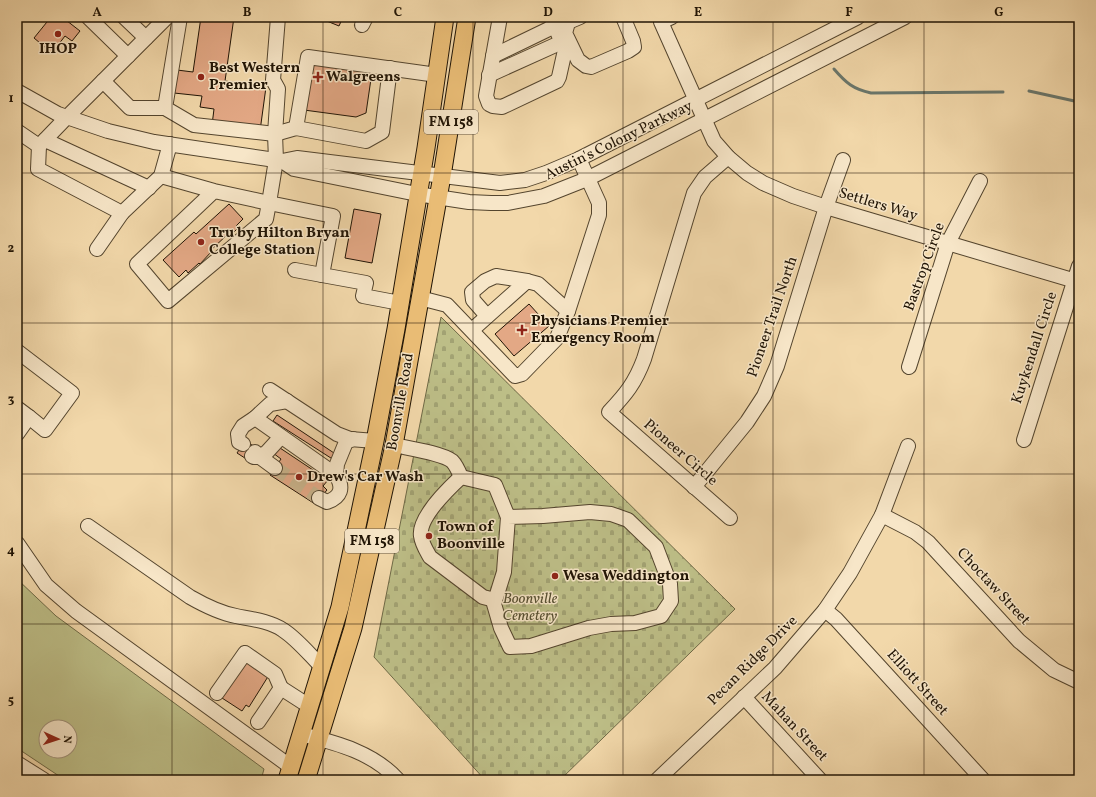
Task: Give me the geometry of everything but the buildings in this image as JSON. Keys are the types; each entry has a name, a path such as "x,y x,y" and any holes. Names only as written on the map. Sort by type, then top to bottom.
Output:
{"main road":[{"name":"Boonville Road","path":"289,773 340,607 375,441 400,303 417,194 422,174 445,17"},
{"name":"Boonville Road","path":"306,780 320,739 353,628 394,445 442,176 467,17"},
{"path":"375,441 394,445"}],"street":[{"path":"88,17 128,56"},
{"path":"124,17 146,38"},
{"path":"122,213 38,169 42,143 168,17"},
{"path":"165,108 180,17"},
{"path":"214,191 137,264 168,301 266,219 279,161 275,134 278,89 273,80 278,17"},
{"path":"500,17 486,96 489,104 502,107 557,81 565,50 562,42 560,22"},
{"path":"493,56 560,22 580,17"},
{"path":"560,22 572,31 584,55 588,59 594,58 633,41 623,17"},
{"name":"Austin's Colony Parkway","path":"279,161 294,169 417,194 469,202 508,203 544,196 587,179 700,110 837,22 858,17"},
{"name":"Austin's Colony Parkway","path":"17,91 58,114 108,131 154,142 279,161 297,158 500,183 519,181 546,173 700,110 905,17"},
{"name":"Settlers Way","path":"664,19 714,141 747,173 763,183 793,196 826,207 1077,281"},
{"path":"489,75 562,42"},
{"path":"296,128 308,57 437,74"},
{"path":"103,81 130,108 165,108 194,126 275,134 296,128 366,141 382,132 390,68"},
{"path":"19,137 42,143 149,188"},
{"path":"97,249 122,213 161,176 170,144"},
{"name":"Pioneer Circle","path":"728,156 705,177 694,193 644,359 637,376 627,392 609,412 730,518"},
{"path":"420,298 447,305 515,376 522,374 557,338 568,311 599,215 599,203 579,159"},
{"name":"Pioneer Trail North","path":"694,487 747,422 764,396 776,366 826,207 843,160"},
{"path":"161,176 214,191 333,216 322,275"},
{"name":"Bastrop Circle","path":"909,367 948,243 980,181"},
{"name":"Kuykendall Circle","path":"1024,440 1077,281 1079,266"},
{"path":"295,270 366,283 364,296 400,303"},
{"path":"487,316 473,300 472,292 485,281 496,276 538,284 568,311"},
{"path":"472,330 527,281"},
{"path":"17,351 72,393 45,430 17,408"},
{"path":"270,390 338,434 353,439 375,441"},
{"path":"275,468 250,452 231,443 230,435 234,428 243,426 255,418 270,404 287,401"},
{"path":"17,434 29,417"},
{"path":"255,418 336,476 340,482 340,493 336,499 327,502 319,498"},
{"path":"250,452 267,452 278,440 278,435"},
{"path":"336,476 338,464 346,442 353,439"},
{"path":"394,445 431,453 451,460 458,469 461,477"},
{"name":"Pecan Ridge Drive","path":"657,780 775,668 825,610 850,573 882,515 908,446"},
{"path":"461,477 495,485 508,517 504,572 494,604 501,628 510,647 531,646 589,628 610,624 635,623 661,616 671,601 670,584 656,547 628,520 611,514 590,512 508,517"},
{"path":"461,477 441,496 423,523 420,535 424,547 430,557 483,597 495,600"},
{"name":"Choctaw Street","path":"882,515 915,532 928,542 1019,641 1054,670 1079,682"},
{"path":"88,526 190,597 206,606 236,616 266,622 283,629 321,666"},
{"path":"17,543 46,584 76,611 289,773"},
{"name":"Elliott Street","path":"825,610 836,619 983,780"},
{"path":"217,693 245,653 275,674 281,688 309,706"},
{"path":"258,722 281,688"},
{"name":"Mahan Street","path":"744,696 820,780"},
{"path":"301,734 358,751 377,762 398,780"},
{"path":"17,763 44,780"}],"green space":[{"name":"Boonville Cemetery","path":"441,317 735,609 560,780 485,780 374,657"},
{"path":"17,579 56,616 264,769 261,780 65,780 17,748"}],"waterway":[{"path":"834,69 850,85 859,90 871,93 1003,92"},
{"path":"1029,91 1079,102"}],"tunnel":[{"path":"275,468 319,498"}],"place":[{"name":"IHOP","path":"58,34"},
{"name":"Best Western Premier","path":"201,77"},
{"name":"Walgreens","path":"318,77"},
{"name":"Tru by Hilton Bryan College Station","path":"201,242"},
{"name":"Physicians Premier Emergency Room","path":"522,330"},
{"name":"Drew's Car Wash","path":"299,477"},
{"name":"Town of Boonville","path":"429,536"},
{"name":"Wesa Weddington","path":"555,576"}]}
